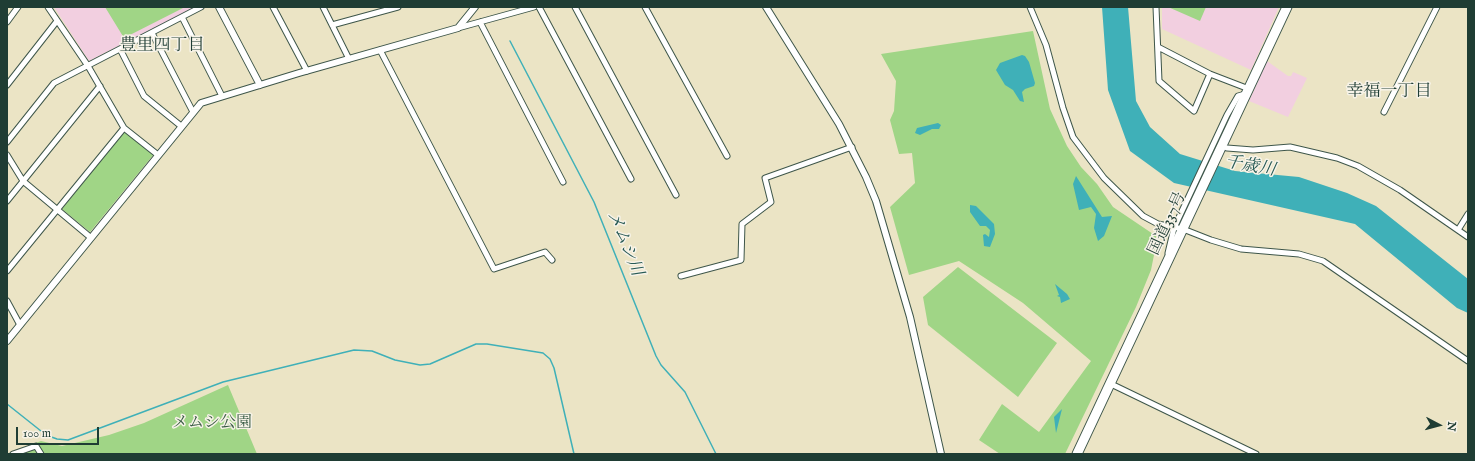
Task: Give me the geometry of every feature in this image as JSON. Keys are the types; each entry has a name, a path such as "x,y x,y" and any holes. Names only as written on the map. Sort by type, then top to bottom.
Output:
{"highway":[{"name":"国道337号","path":"1076,454 1165,267 1178,228 1221,136 1247,91 1287,7"}],"street":[{"path":"7,22 18,7"},
{"path":"48,7 88,66 124,128 158,154"},
{"path":"7,142 54,83 201,7"},
{"path":"219,7 260,85"},
{"path":"273,7 307,71"},
{"path":"323,7 349,59"},
{"path":"332,26 398,7"},
{"path":"458,28 475,7"},
{"path":"7,341 90,237 201,103 531,7"},
{"path":"539,7 631,179"},
{"path":"575,7 676,195"},
{"path":"645,7 727,156"},
{"path":"766,7 852,147 876,201 904,294 921,359 941,454"},
{"path":"1030,7 1046,45 1063,108 1077,142 1104,178 1143,216 1158,224 1178,228 1241,249 1299,254 1323,261 1468,361"},
{"path":"1156,7 1159,81 1194,111 1210,74"},
{"path":"1384,112 1437,7"},
{"path":"182,17 222,96"},
{"path":"7,84 57,21"},
{"path":"480,22 563,182"},
{"path":"152,32 193,112"},
{"path":"1158,47 1247,91"},
{"path":"120,49 144,96 181,126"},
{"path":"380,50 494,269 545,252 552,260"},
{"path":"7,201 100,86"},
{"path":"7,271 124,128"},
{"path":"1227,148 1253,150 1290,146 1337,158 1373,173 1468,237"},
{"path":"681,276 741,260 742,224 771,202 765,178 852,147"},
{"path":"7,155 23,181 90,237"},
{"path":"1458,230 1468,214"},
{"path":"7,301 20,324"},
{"path":"1109,383 1256,454"},
{"path":"13,454 36,446 41,454"}],"shaded area":[{"path":"54,7 195,7 89,61"},
{"path":"1162,7 1279,7 1251,70 1162,29"},
{"path":"1267,61 1288,76 1291,76 1293,72 1307,78 1288,117 1249,101"}],"green space":[{"path":"105,7 185,7 124,38"},
{"path":"1168,7 1206,7 1200,21"},
{"path":"1033,31 1050,109 1067,146 1081,167 1097,184 1113,207 1156,236 1156,245 1151,270 1136,307 1065,454 1000,454 979,440 1002,404 1039,432 1091,361 1023,303 959,261 909,275 890,207 915,183 912,153 899,154 890,120 894,111 896,81 881,54"},
{"path":"124,132 154,154 90,232 62,209"},
{"path":"958,267 1057,343 1018,397 928,325 923,297"},
{"name":"メムシ公園","path":"228,385 257,454 7,454 41,441 62,446 109,435 144,423"}],"water":[{"path":"1102,7 1128,7 1136,101 1150,127 1180,154 1235,171 1299,177 1347,193 1376,206 1468,279 1468,313 1457,308 1355,224 1174,183 1130,151 1108,90"},
{"path":"1022,55 1025,56 1029,62 1035,83 1034,86 1025,89 1022,92 1024,102 1020,101 1013,90 1005,85 996,70 1000,63"},
{"path":"938,123 941,125 939,129 932,129 920,135 915,133 917,128"},
{"path":"1076,176 1102,217 1112,216 1104,236 1098,241 1094,228 1096,214 1091,207 1079,210 1073,184"},
{"path":"970,205 976,206 994,224 995,234 990,247 984,246 983,235 985,234 989,237 990,230 986,226 980,226 970,212"},
{"path":"1055,284 1067,294 1070,299 1061,303 1060,297 1057,296 1059,295"},
{"path":"1062,409 1056,433 1054,417"}],"waterway":[{"name":"メムシ川","path":"510,41 594,202 656,356 661,365 685,392 716,454"},
{"path":"7,404 46,435 57,439 68,440 223,382 354,350 372,351 395,360 420,365 430,364 476,344 487,344 543,353 550,359 554,368 574,454"}],"district":[{"name":"豊里四丁目","path":"162,47"},
{"name":"幸福一丁目","path":"1389,93"}],"water label":[{"name":"千歳川","path":"1250,167"}]}
